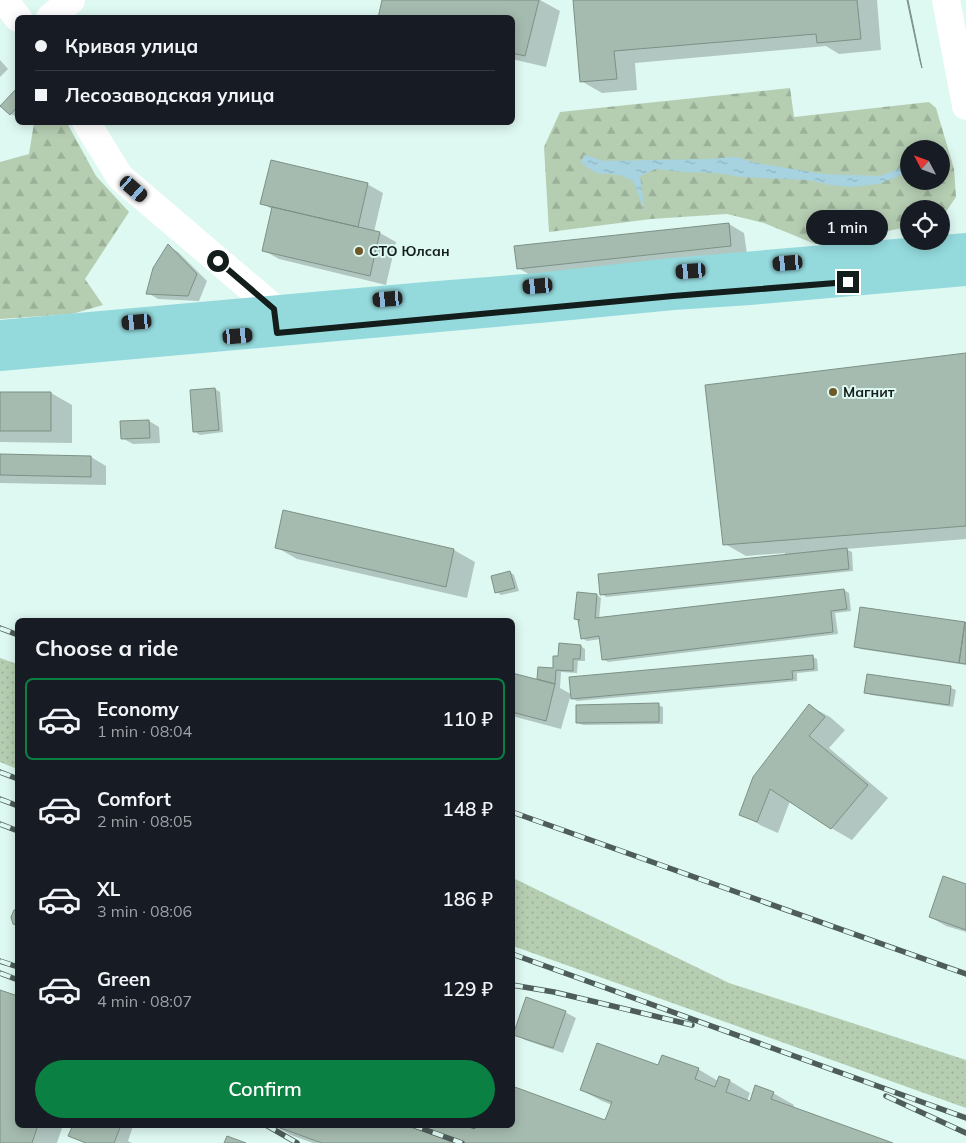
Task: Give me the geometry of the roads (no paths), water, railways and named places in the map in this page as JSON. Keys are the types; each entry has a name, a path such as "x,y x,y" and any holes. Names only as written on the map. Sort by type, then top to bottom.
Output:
{"main road":[{"path":"0,357 538,286 672,272 966,247"},
{"path":"0,334 276,321 673,296 966,272"}],"street":[{"path":"4,0 16,15"},
{"path":"54,15 71,0"},
{"path":"946,0 966,106"},
{"path":"88,125 120,177 276,321"}],"water":[{"path":"584,155 605,161 736,157 756,163 824,174 880,176 900,168 900,176 879,184 850,187 808,180 741,177 717,173 656,169 640,176 645,212 633,181 620,175 596,173 581,163"}],"railway":[{"path":"0,628 15,634"},
{"path":"0,772 15,778"},
{"path":"0,799 15,805"},
{"path":"515,813 966,974"},
{"path":"0,824 15,830"},
{"path":"515,955 966,1118"},
{"path":"0,961 15,966"},
{"path":"0,973 15,979"},
{"path":"515,986 554,992 692,1025"},
{"path":"886,1096 966,1133"},
{"path":"271,1128 297,1143"},
{"path":"420,1128 462,1143"}],"place":[{"name":"СТО Юлсан","path":"359,251"},
{"name":"Магнит","path":"833,392"}]}
